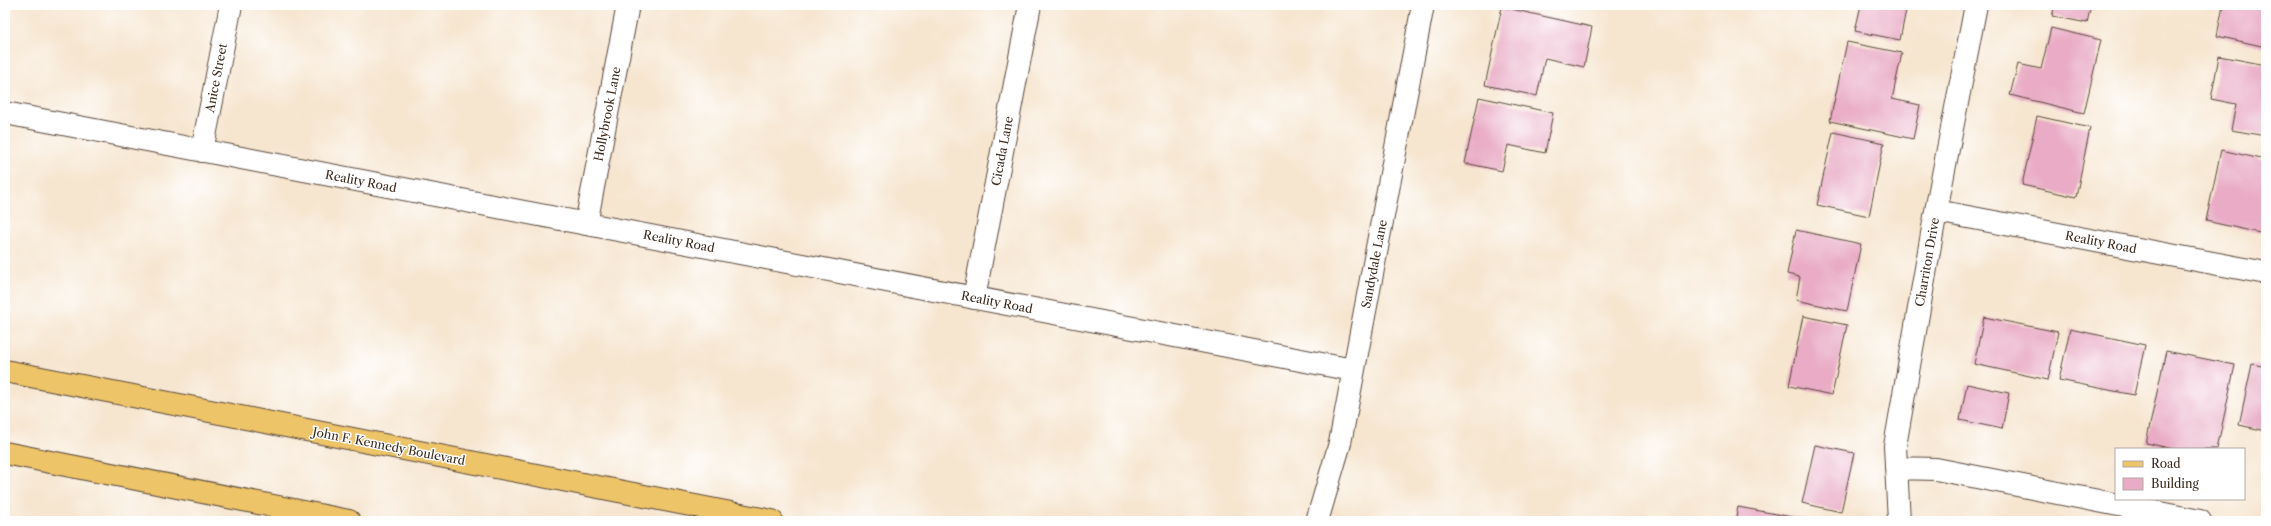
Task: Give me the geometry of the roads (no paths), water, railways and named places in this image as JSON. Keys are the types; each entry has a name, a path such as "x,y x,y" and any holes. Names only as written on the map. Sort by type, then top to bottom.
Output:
{"main road":[{"name":"John F. Kennedy Boulevard","path":"5,372 772,521"},
{"path":"5,453 349,521"}],"street":[{"name":"Anice Street","path":"202,151 230,5"},
{"name":"Hollybrook Lane","path":"586,224 628,5"},
{"name":"Cicada Lane","path":"974,298 1030,5"},
{"name":"Sandydale Lane","path":"1317,521 1340,443 1423,5"},
{"name":"Charriton Drive","path":"1899,521 1894,446 1936,211 1976,5"},
{"name":"Reality Road","path":"5,113 1353,370"},
{"name":"Reality Road","path":"1936,211 2266,273"},
{"path":"1896,468 1936,469 2125,514 2200,521"}]}
